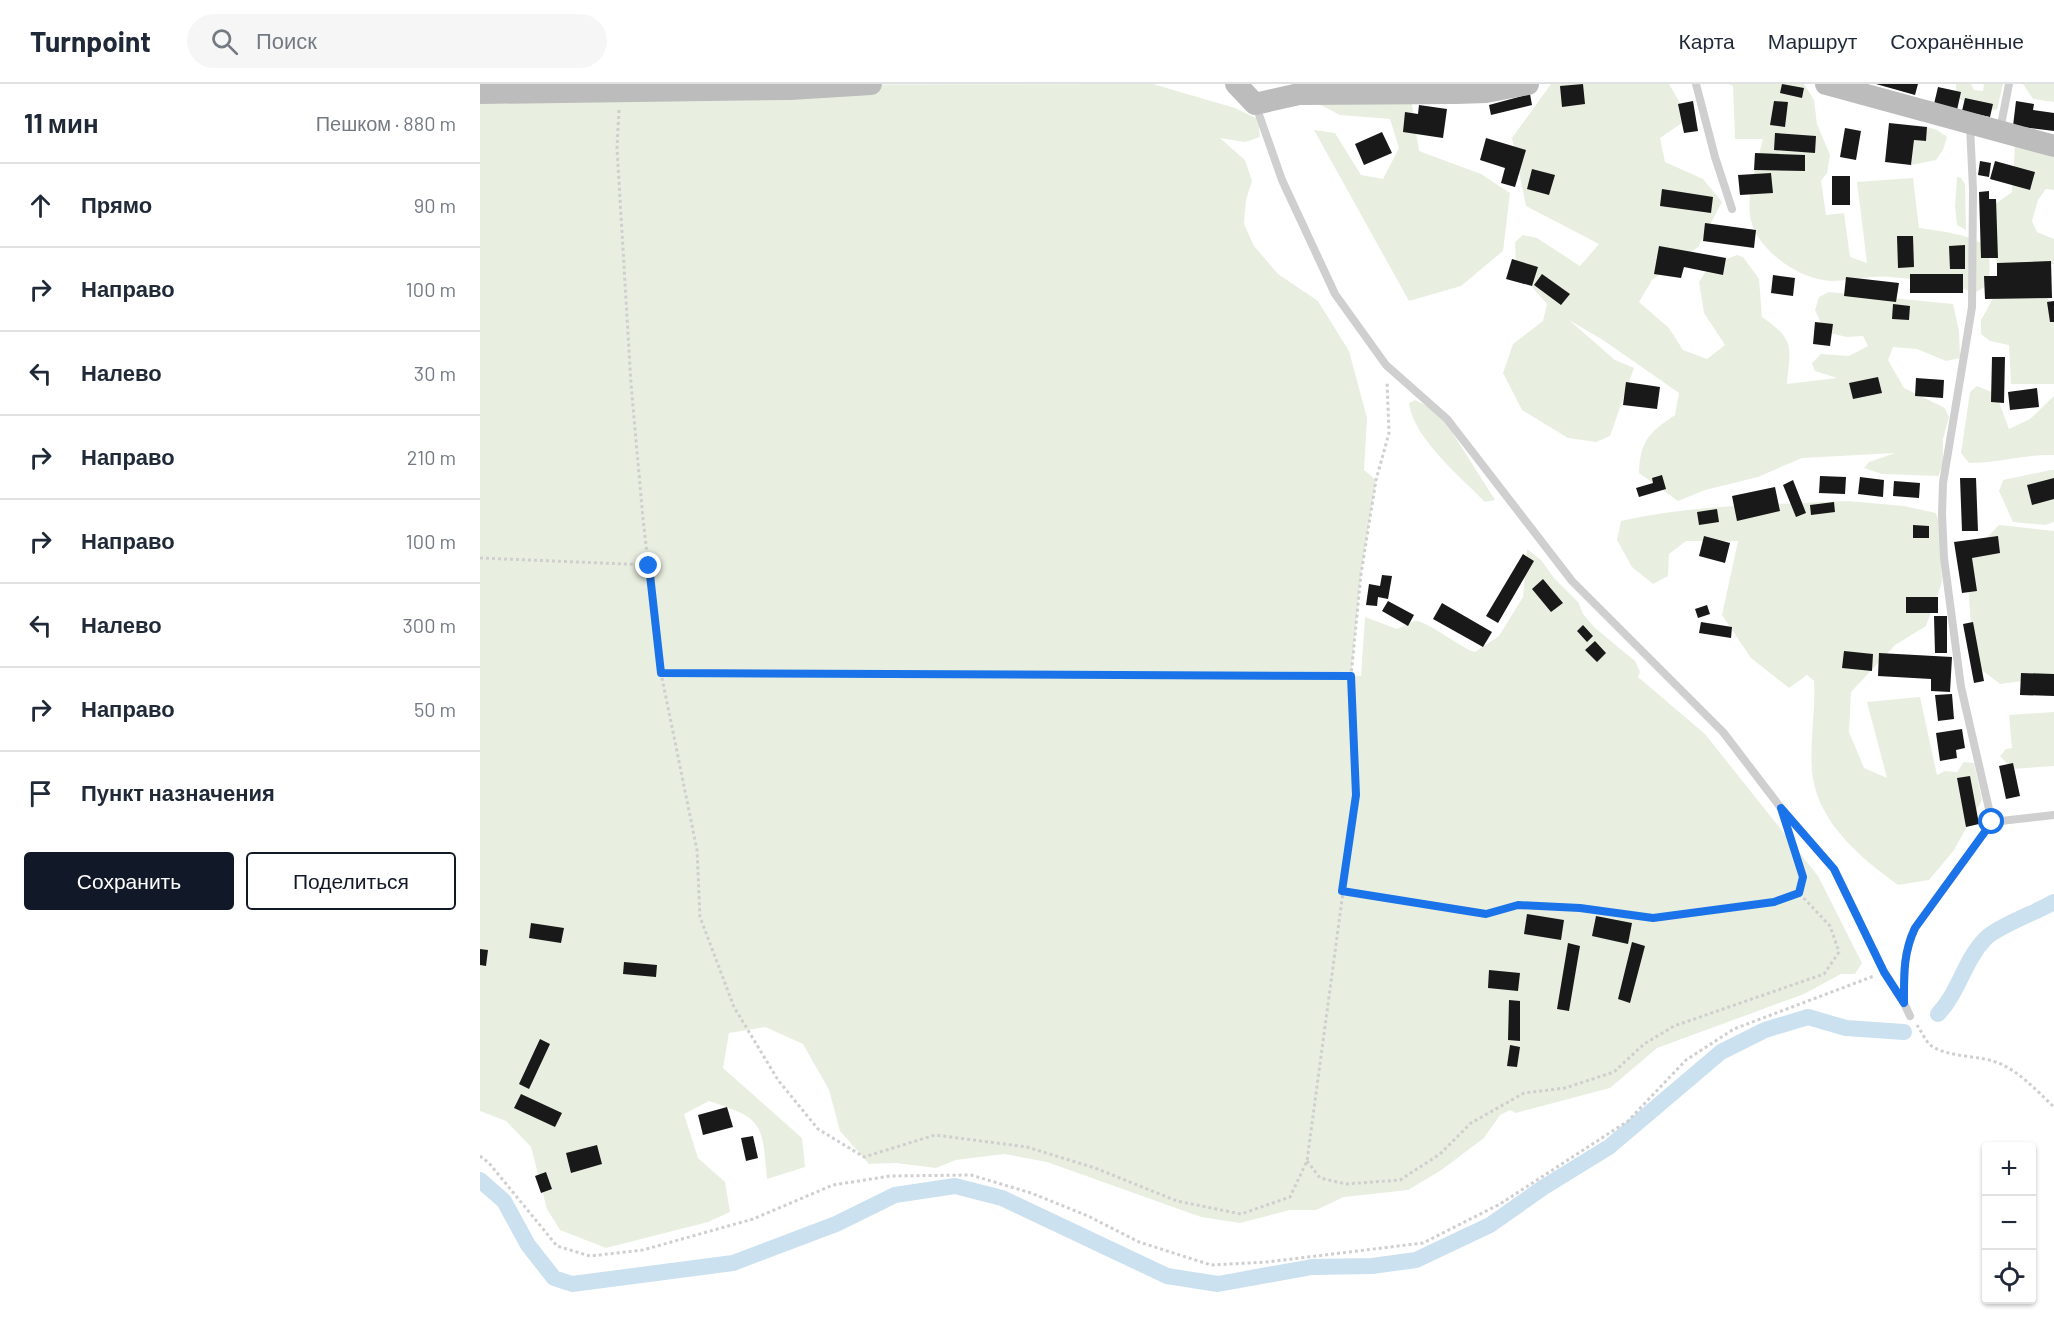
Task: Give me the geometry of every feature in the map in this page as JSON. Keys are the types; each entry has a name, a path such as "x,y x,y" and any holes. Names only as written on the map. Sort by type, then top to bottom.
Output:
{"street":[{"path":"480,93 620,87 871,84"},
{"path":"1236,84 1255,104 1299,94 1486,92 1528,84"},
{"path":"1826,84 2054,146"}],"lane":[{"path":"1696,84 1714,157 1732,209"},
{"path":"2000,132 2009,84"},
{"path":"1255,104 1282,180 1335,294 1386,364 1447,419 1572,581 1723,732 1781,808 1834,869 1884,972 1910,1016"},
{"path":"1970,124 1973,189 1972,307 1943,483 1943,547 1961,687 1992,822"},
{"path":"1904,1003 1906,947 1915,928 1992,822 2054,815"}],"path":[{"path":"620,87 617,148 631,384 661,673 697,850 700,917 734,1007 778,1080 818,1129 864,1157 935,1136 1027,1147 1095,1168 1177,1201 1241,1214 1290,1197 1307,1161 1356,795 1351,676 1360,574 1376,480 1389,434 1386,364"},
{"path":"480,558 649,566"},
{"path":"661,673 1351,676"},
{"path":"1781,808 1803,877 1799,893"},
{"path":"1342,891 1486,914 1518,905 1580,908 1653,918 1774,902 1799,893"},
{"path":"1307,1161 1320,1178 1346,1184 1400,1180 1440,1154 1471,1123 1524,1094 1565,1088 1614,1072 1644,1044 1674,1026 1824,974 1839,952 1830,926 1799,893"},
{"path":"480,1156 489,1163 557,1246 590,1256 643,1250 753,1219 834,1185 890,1176 971,1175 1031,1193 1088,1216 1139,1242 1211,1265 1267,1262 1423,1244 1500,1204 1628,1121 1686,1060 1734,1029 1884,972"},
{"path":"1910,1016 1929,1044 1943,1051 1982,1057 2002,1065 2025,1079 2054,1107"}],"green space":[{"path":"1153,84 1235,108 1258,119 1260,137 1245,142 1220,138 1245,160 1252,181 1246,200 1244,224 1254,246 1278,274 1318,301 1349,351 1367,418 1364,470 1376,480 1361,574 1351,676 1361,676 1365,617 1397,629 1415,621 1420,622 1475,652 1499,636 1523,597 1527,549 1541,560 1554,578 1578,602 1583,614 1595,628 1635,661 1640,672 1638,677 1705,734 1818,876 1862,963 1855,974 1841,974 1804,994 1657,1048 1610,1088 1516,1113 1510,1110 1500,1115 1484,1138 1440,1171 1408,1190 1344,1197 1316,1210 1290,1210 1240,1223 1201,1217 1047,1162 1004,1154 956,1160 936,1168 896,1163 869,1164 840,1131 829,1090 803,1044 765,1027 729,1033 723,1068 802,1138 805,1167 767,1179 764,1146 757,1126 741,1113 709,1101 684,1114 698,1158 725,1182 730,1212 708,1222 606,1248 560,1230 547,1209 531,1147 506,1121 480,1111 480,85"},
{"path":"1551,84 1669,84 1689,118 1660,138 1665,162 1703,179 1722,202 1698,247 1652,280 1639,302 1669,328 1683,350 1707,359 1725,345 1704,313 1699,282 1710,265 1737,255 1743,257 1759,279 1762,317 1786,339 1789,352 1787,384 1837,378 1815,371 1812,363 1821,354 1849,356 1868,346 1863,336 1847,337 1825,332 1815,310 1819,297 1829,292 1953,304 1959,331 1960,358 1946,361 1917,349 1893,347 1888,360 1904,388 1945,408 1949,417 1943,439 1943,465 1938,476 1882,474 1864,468 1869,462 1895,453 1802,458 1758,477 1705,490 1678,501 1639,473 1644,445 1653,432 1675,415 1679,393 1603,340 1569,320 1615,360 1634,368 1610,436 1596,442 1568,438 1522,410 1503,373 1513,344 1543,321 1547,304 1516,269 1515,242 1523,235 1537,238 1580,266 1599,244 1526,206 1512,138"},
{"path":"1729,84 1804,84 1814,100 1817,124 1830,155 1827,173 1821,181 1826,215 1844,213 1850,257 1867,263 1857,182 1913,178 1919,228 1955,234 1981,243 1989,256 1988,285 1976,292 1934,282 1890,277 1831,281 1806,275 1780,260 1760,240 1750,216 1751,187 1763,139 1735,139 1733,86"},
{"path":"1956,84 1971,84 1974,90 1983,91 1984,84 2003,84 1997,110 1974,108 1956,96"},
{"path":"2023,84 2054,84 2054,102 2033,99"},
{"path":"1411,98 1419,151 1481,174 1510,193 1503,251 1461,286 1409,301 1314,130 1335,133 1361,175 1383,179 1399,148 1390,119 1340,115 1315,102"},
{"path":"1927,127 1947,137 1943,150 1936,160 1911,165 1914,140 1926,141"},
{"path":"2015,145 2054,154 2054,190 2046,189 2038,200 2032,221 2037,232 2054,239 2054,264 1997,266 1990,208 2012,192"},
{"path":"1957,177 1961,178 1965,184 1966,230 1957,225 1955,206"},
{"path":"1996,293 2043,293 2054,306 2054,384 2011,384 2009,345 1990,341 1981,334 1981,320"},
{"path":"1977,386 1996,394 2009,429 2030,419 2054,396 2054,455 1969,463 1961,453 1970,392"},
{"path":"1415,400 1429,407 1447,424 1495,500 1485,502 1428,443 1412,416 1409,403"},
{"path":"2054,470 2054,522 2045,525 2013,522 1999,491 2003,480"},
{"path":"1848,501 1904,506 1936,513 1939,522 1942,582 1926,626 1895,645 1851,692 1849,732 1864,768 1887,778 1867,702 1920,697 1937,775 1945,771 1957,772 1964,762 1974,763 1982,800 1954,850 1929,880 1898,885 1845,840 1825,811 1817,796 1813,779 1814,681 1807,675 1789,688 1751,658 1722,615 1738,541 1686,541 1669,554 1668,576 1653,584 1632,567 1617,540 1621,521 1649,515 1734,506"},
{"path":"1999,525 2054,531 2054,677 2000,684 1974,664 1966,559"},
{"path":"2054,712 2054,766 2012,769 2000,756 2006,749 2012,748 2009,715"}],"building":[{"path":"1583,84 1585,104 1562,107 1560,86"},
{"path":"1782,84 1804,88 1802,98 1780,93"},
{"path":"1876,84 1918,84 1915,95"},
{"path":"1938,87 1961,92 1957,110 1934,104"},
{"path":"1530,94 1532,105 1491,115 1489,105"},
{"path":"1965,98 1993,104 1990,117 1962,111"},
{"path":"1693,101 1698,131 1684,133 1678,104"},
{"path":"1774,101 1788,102 1785,127 1770,125"},
{"path":"2016,101 2034,104 2033,110 2054,113 2054,131 2013,126"},
{"path":"1419,105 1447,109 1443,138 1403,132 1405,112 1418,114"},
{"path":"1889,123 1927,127 1926,141 1914,140 1911,165 1885,162"},
{"path":"1845,128 1861,131 1856,160 1840,157"},
{"path":"1382,132 1392,153 1364,165 1355,144"},
{"path":"1775,133 1816,136 1815,153 1774,150"},
{"path":"1486,138 1526,150 1515,187 1501,183 1505,168 1480,160"},
{"path":"1755,153 1805,155 1805,171 1754,170"},
{"path":"1980,161 1991,163 1989,177 1978,175"},
{"path":"1995,161 2035,172 2030,190 1990,179"},
{"path":"1532,169 1555,175 1549,195 1527,189"},
{"path":"1771,173 1773,193 1740,195 1738,175"},
{"path":"1832,176 1850,176 1850,205 1832,205"},
{"path":"1662,189 1713,197 1711,213 1660,206"},
{"path":"1989,191 1989,199 1996,199 1998,258 1981,258 1979,192"},
{"path":"1705,223 1756,230 1754,248 1703,241"},
{"path":"1897,236 1913,236 1914,267 1898,268"},
{"path":"1965,245 1965,269 1950,269 1949,246"},
{"path":"1659,246 1726,258 1723,275 1684,267 1681,278 1654,274"},
{"path":"1512,259 1538,267 1532,286 1506,279"},
{"path":"2051,261 2052,298 1985,299 1984,276 1997,276 1997,263"},
{"path":"1542,274 1570,294 1561,305 1534,285"},
{"path":"1910,274 1963,274 1963,293 1910,293"},
{"path":"1773,275 1795,278 1793,296 1771,293"},
{"path":"1846,277 1899,283 1896,302 1844,296"},
{"path":"2054,301 2054,322 2050,322 2047,302"},
{"path":"1893,304 1910,306 1909,320 1892,319"},
{"path":"1815,322 1833,324 1830,346 1813,344"},
{"path":"1992,357 2005,357 2004,403 1991,402"},
{"path":"1878,377 1882,393 1853,399 1849,383"},
{"path":"1916,378 1944,380 1943,398 1915,396"},
{"path":"1626,382 1660,387 1657,409 1623,405"},
{"path":"2037,388 2039,407 2010,410 2008,392"},
{"path":"1662,475 1666,489 1639,497 1636,488 1653,483 1652,478"},
{"path":"1820,476 1846,477 1845,494 1819,493"},
{"path":"1860,477 1884,480 1883,497 1858,494"},
{"path":"1960,478 1976,478 1978,531 1962,531"},
{"path":"2054,478 2054,499 2032,505 2027,485"},
{"path":"1793,480 1806,513 1796,517 1783,485"},
{"path":"1894,481 1920,483 1919,498 1893,496"},
{"path":"1775,487 1780,511 1737,521 1732,496"},
{"path":"1834,502 1835,512 1811,515 1810,505"},
{"path":"1717,509 1719,522 1699,525 1697,512"},
{"path":"1913,525 1929,526 1929,538 1913,538"},
{"path":"1704,536 1730,543 1725,563 1699,556"},
{"path":"1998,536 2000,553 1972,558 1977,591 1962,593 1954,542"},
{"path":"1523,554 1534,561 1498,623 1486,616"},
{"path":"1382,575 1392,576 1388,599 1378,597 1377,606 1366,605 1369,584 1380,586"},
{"path":"1543,579 1563,603 1551,612 1532,589"},
{"path":"1906,597 1938,597 1938,613 1906,613"},
{"path":"1388,601 1414,615 1408,626 1382,611"},
{"path":"1442,603 1492,632 1483,647 1433,619"},
{"path":"1707,605 1710,614 1698,618 1695,609"},
{"path":"1934,616 1947,616 1947,653 1935,653"},
{"path":"1701,622 1732,627 1731,638 1699,633"},
{"path":"1973,622 1984,681 1974,683 1963,624"},
{"path":"1583,625 1593,636 1587,642 1577,631"},
{"path":"1595,641 1606,653 1597,662 1585,650"},
{"path":"1844,651 1873,654 1872,671 1842,668"},
{"path":"1879,653 1952,657 1950,692 1931,691 1931,679 1878,676"},
{"path":"2021,673 2054,674 2054,696 2020,695"},
{"path":"1952,694 1954,719 1938,721 1935,695"},
{"path":"1962,729 1965,748 1956,750 1957,758 1940,761 1936,733"},
{"path":"2013,763 2020,796 2006,799 1999,766"},
{"path":"1970,776 1979,824 1966,827 1957,778"},
{"path":"1527,914 1564,920 1561,940 1524,934"},
{"path":"1596,916 1632,923 1628,944 1592,936"},
{"path":"531,923 564,928 561,943 529,938"},
{"path":"1632,942 1645,946 1630,1003 1618,999"},
{"path":"1568,943 1580,946 1569,1011 1557,1009"},
{"path":"480,949 488,950 486,966 480,965"},
{"path":"624,962 657,965 656,977 623,974"},
{"path":"1489,970 1520,973 1518,991 1488,988"},
{"path":"1509,1000 1520,1001 1520,1041 1508,1040"},
{"path":"540,1039 550,1044 529,1089 519,1084"},
{"path":"1510,1045 1520,1047 1517,1067 1507,1066"},
{"path":"521,1094 562,1113 555,1127 514,1108"},
{"path":"727,1107 733,1127 703,1135 698,1115"},
{"path":"753,1136 758,1158 746,1161 741,1138"},
{"path":"597,1145 602,1164 571,1173 566,1153"},
{"path":"546,1172 552,1189 541,1193 535,1176"}],"waterway":[{"path":"1938,1014 1951,996 1972,957 1990,934 2054,902"},
{"path":"480,1180 504,1201 528,1245 554,1278 572,1284 733,1263 836,1224 895,1195 955,1186 1002,1198 1167,1276 1218,1284 1312,1267 1372,1266 1416,1260 1490,1225 1544,1187 1609,1147 1721,1052 1765,1030 1808,1017 1846,1028 1904,1032"}],"route":[{"path":"649,566 661,673 1351,676 1356,795 1342,891 1486,914 1502,912 1518,905 1580,908 1653,918 1774,902 1799,893 1803,877 1781,808 1834,869 1856,910 1884,972 1904,1003 1906,947 1915,928 1992,822"}]}
